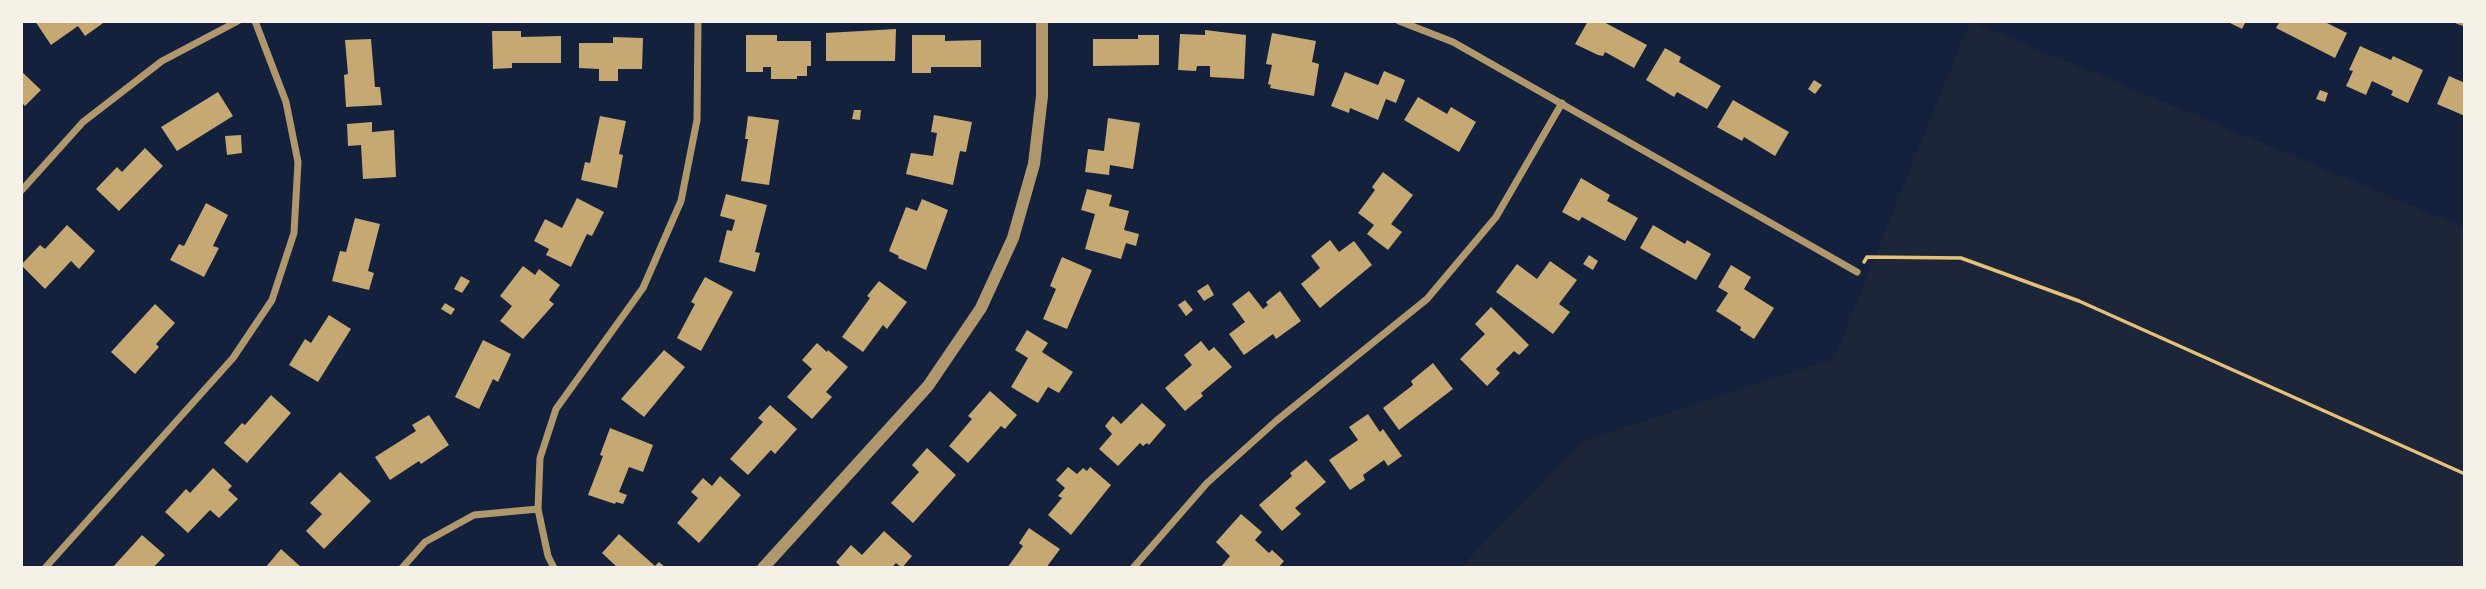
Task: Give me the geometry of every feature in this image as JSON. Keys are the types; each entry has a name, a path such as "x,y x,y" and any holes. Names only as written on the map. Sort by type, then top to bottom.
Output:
{"street":[{"path":"21,191 83,122 162,61 238,21"},
{"path":"45,568 233,358 272,300 294,233 298,162 286,102 255,21"},
{"path":"554,568 548,556 538,509 540,458 556,409 643,288 681,201 697,120 698,21"},
{"path":"764,568 928,386 981,308 1013,238 1034,164 1042,96 1042,21"},
{"path":"1399,21 1453,42 1857,272"},
{"path":"2459,21 2465,23"},
{"path":"1133,568 1207,483 1276,421 1427,299 1496,217 1562,103"},
{"path":"402,568 425,542 474,515 538,509"}],"path":[{"path":"1857,272 1867,257 1961,258 2079,301 2465,474"}],"shaded area":[{"path":"1970,21 2465,228 2465,568 1460,568 1583,441 1834,359"}],"building":[{"path":"35,21 106,21 85,36 78,26 51,45"},
{"path":"1588,21 1602,21 1647,45 1634,68 1605,52 1603,56 1598,55 1575,44"},
{"path":"2226,21 2246,21 2242,29"},
{"path":"2280,21 2323,21 2347,33 2335,58 2276,28"},
{"path":"896,29 895,61 826,61 826,33"},
{"path":"1205,30 1246,35 1244,79 1210,77 1210,66 1197,66 1196,71 1178,70 1180,34 1205,35"},
{"path":"492,31 521,31 521,37 561,36 561,63 512,63 512,68 493,69"},
{"path":"1272,33 1316,41 1312,62 1319,64 1314,96 1270,88 1271,85 1268,84 1272,65 1266,64"},
{"path":"746,35 777,35 777,41 811,41 811,66 807,66 807,76 797,76 797,79 771,79 771,67 763,67 763,72 746,72"},
{"path":"912,35 945,35 945,41 981,40 981,67 931,67 931,73 912,73"},
{"path":"1138,35 1159,35 1159,65 1093,66 1093,39 1138,39"},
{"path":"613,37 643,38 642,69 618,69 618,81 599,81 599,69 579,68 579,43 613,43"},
{"path":"371,39 375,87 380,87 382,105 346,107 344,75 348,74 345,40"},
{"path":"2360,46 2391,60 2393,56 2423,70 2408,103 2391,95 2393,91 2372,81 2366,95 2346,86 2353,71 2349,70"},
{"path":"1665,48 1681,57 1679,62 1721,86 1707,109 1677,92 1674,97 1646,80"},
{"path":"21,71 41,90 25,106 21,102"},
{"path":"1384,71 1405,80 1396,103 1386,99 1378,120 1350,108 1349,113 1331,106 1345,72 1378,85"},
{"path":"2449,76 2465,83 2465,116 2437,104"},
{"path":"1814,80 1822,85 1815,94 1808,89"},
{"path":"2320,90 2328,93 2325,102 2316,99"},
{"path":"218,92 233,116 177,151 161,127"},
{"path":"1418,97 1447,114 1451,107 1476,122 1459,152 1404,120"},
{"path":"1733,100 1789,132 1775,156 1744,137 1742,141 1717,127"},
{"path":"854,110 861,110 860,120 852,119"},
{"path":"934,115 972,122 966,152 960,151 953,185 906,174 911,153 933,156 937,133 931,132"},
{"path":"600,116 626,121 619,154 623,155 617,188 581,180 585,162 590,163"},
{"path":"748,116 779,120 769,185 741,181 748,139 745,139"},
{"path":"1108,118 1140,123 1133,169 1110,165 1109,175 1085,172 1088,149 1104,151"},
{"path":"372,122 372,132 394,130 396,177 363,179 361,145 348,146 347,124"},
{"path":"241,135 242,153 227,155 225,136"},
{"path":"145,148 163,166 119,211 96,189 117,167 122,172"},
{"path":"1383,172 1413,195 1391,224 1402,232 1388,250 1367,234 1374,225 1358,213 1375,190 1372,187"},
{"path":"1581,178 1610,195 1607,201 1638,218 1625,241 1582,217 1579,221 1562,212"},
{"path":"1087,189 1112,195 1109,206 1129,211 1124,230 1139,234 1136,246 1126,243 1121,259 1085,249 1095,214 1081,210"},
{"path":"726,194 767,205 755,252 760,253 755,272 719,262 727,230 732,231 735,220 720,216"},
{"path":"577,198 604,212 592,236 587,234 571,267 546,255 549,249 534,241 545,219 562,228"},
{"path":"922,199 948,210 926,270 898,258 899,256 889,251 906,207 917,211"},
{"path":"206,203 228,215 213,246 219,248 204,277 170,260 179,244 184,246"},
{"path":"355,218 380,224 368,271 374,273 369,290 332,281 340,251 346,252"},
{"path":"67,225 95,251 79,269 71,261 45,289 21,265 40,245 45,249"},
{"path":"1653,225 1685,244 1687,240 1711,254 1696,280 1640,248"},
{"path":"1330,240 1339,252 1354,241 1372,265 1320,308 1301,284 1320,268 1311,256"},
{"path":"1589,255 1598,261 1593,270 1583,264"},
{"path":"1062,257 1092,270 1067,329 1043,319 1056,289 1050,286"},
{"path":"1550,261 1577,280 1559,304 1570,312 1553,334 1496,292 1517,264 1537,279"},
{"path":"1731,265 1751,277 1744,289 1774,308 1754,339 1716,311 1728,293 1718,287"},
{"path":"523,266 535,275 539,269 560,285 549,300 554,304 523,339 500,321 512,306 500,296"},
{"path":"461,276 470,281 462,293 454,289"},
{"path":"705,277 733,292 701,351 677,338 695,304 691,302"},
{"path":"879,281 907,302 887,329 883,325 863,352 842,337"},
{"path":"1208,284 1214,295 1204,301 1197,291"},
{"path":"1249,291 1263,309 1268,305 1266,302 1280,291 1301,321 1276,339 1273,334 1244,355 1229,334 1245,322 1232,304"},
{"path":"1185,300 1193,310 1186,316 1178,305"},
{"path":"445,303 455,309 451,315 441,309"},
{"path":"155,304 175,323 156,344 159,347 135,374 111,352"},
{"path":"1491,307 1529,345 1519,355 1514,351 1496,369 1500,373 1487,386 1460,359 1485,334 1475,324"},
{"path":"329,315 351,329 318,382 289,365 305,339 311,343"},
{"path":"1027,330 1048,343 1042,352 1073,372 1059,393 1048,387 1038,403 1011,387 1028,358 1015,350"},
{"path":"483,340 511,354 498,382 493,379 479,409 455,397"},
{"path":"1201,341 1209,351 1214,347 1232,367 1201,393 1203,396 1185,411 1165,388 1192,365 1184,355"},
{"path":"817,343 848,367 826,392 832,397 812,419 787,397 812,369 802,360"},
{"path":"664,350 685,367 644,417 621,399"},
{"path":"1433,363 1453,389 1399,430 1383,408 1413,385 1411,381"},
{"path":"990,391 1017,415 1005,429 1001,426 968,463 949,446 972,419 968,416"},
{"path":"271,395 291,413 247,463 224,443 242,423 245,425"},
{"path":"1142,403 1166,425 1149,445 1147,443 1143,446 1140,443 1118,466 1099,449 1112,434 1105,426 1113,416 1121,424"},
{"path":"770,405 797,429 775,454 771,450 748,475 730,459 763,422 758,418"},
{"path":"1368,414 1380,432 1383,429 1402,456 1388,466 1384,460 1363,475 1365,480 1350,490 1329,460 1358,440 1349,427"},
{"path":"429,415 449,445 390,480 375,457 416,431 412,425"},
{"path":"610,428 653,445 643,472 629,467 619,492 627,495 623,504 588,495"},
{"path":"927,448 956,475 913,523 891,503 919,472 912,465"},
{"path":"1306,460 1326,482 1295,508 1301,514 1282,531 1259,505"},
{"path":"1068,467 1077,474 1083,468 1087,471 1090,467 1111,485 1071,535 1048,515 1062,498 1058,496 1065,488 1056,480"},
{"path":"213,468 232,486 228,490 238,499 219,518 210,510 188,533 165,512 186,489 190,493"},
{"path":"340,472 371,501 324,549 306,531 322,514 310,503"},
{"path":"720,476 741,495 699,543 677,523 698,498 691,492 703,478 712,486"},
{"path":"1241,514 1262,532 1255,540 1269,553 1272,550 1284,561 1278,568 1220,568 1230,556 1216,542"},
{"path":"1029,528 1060,549 1046,568 1007,568 1023,546 1019,543"},
{"path":"884,531 912,556 902,568 896,563 891,568 842,568 836,562 851,545 862,555"},
{"path":"619,534 655,566 659,562 666,568 618,568 602,553"},
{"path":"142,535 165,555 153,568 112,568"},
{"path":"281,549 302,568 265,568"}]}
